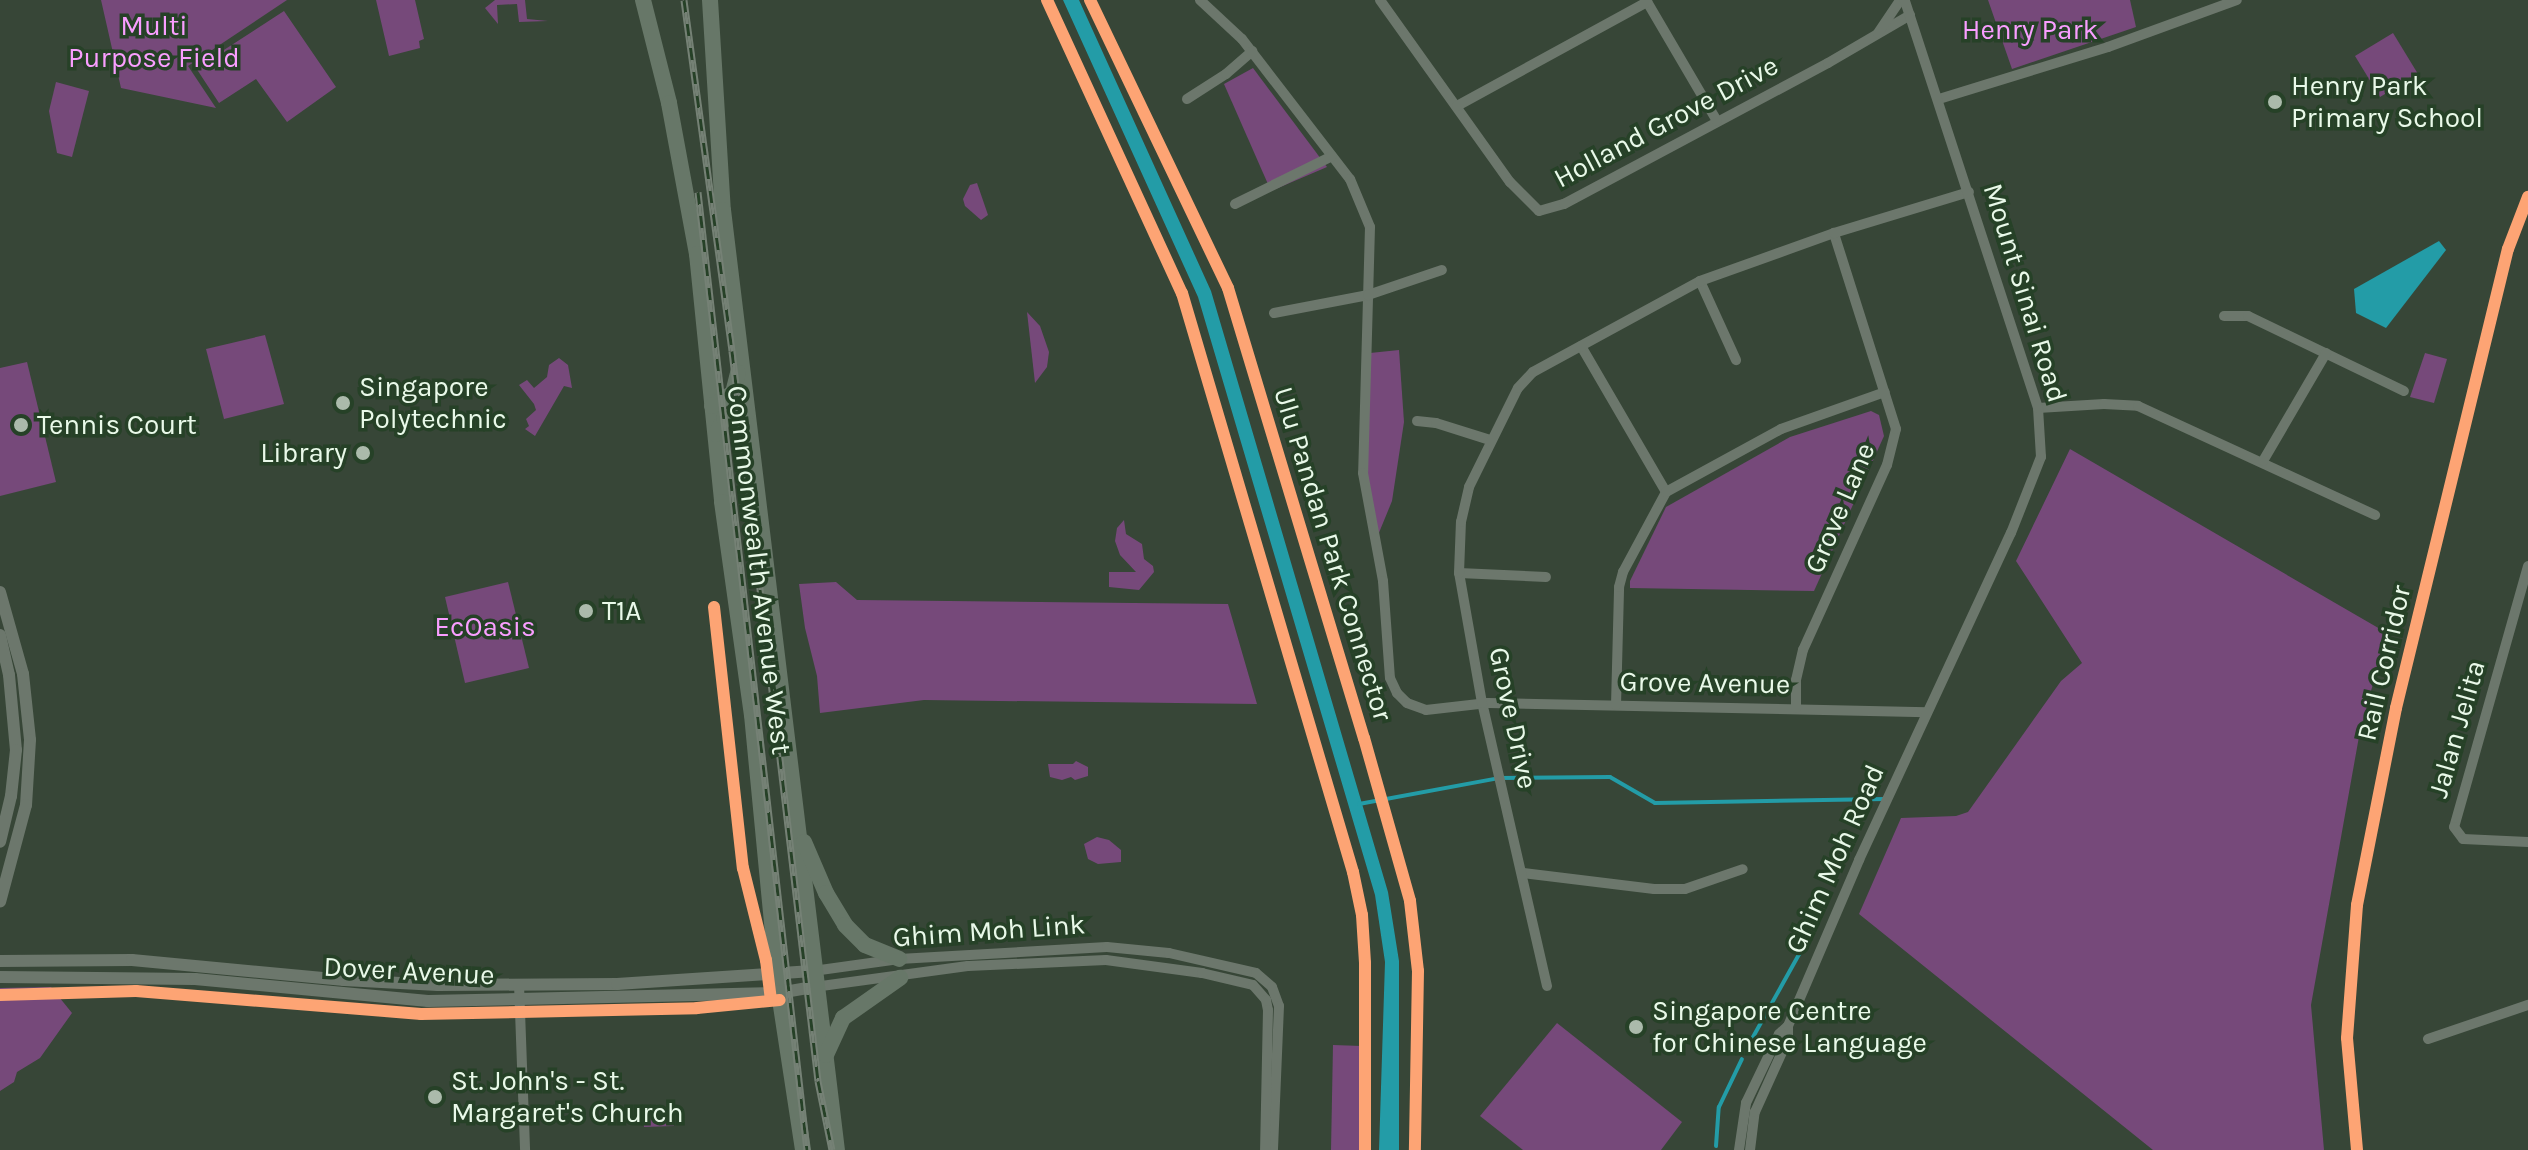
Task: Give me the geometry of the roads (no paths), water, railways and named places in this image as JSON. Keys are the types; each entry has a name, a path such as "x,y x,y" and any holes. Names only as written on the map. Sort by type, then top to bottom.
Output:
{"main road":[{"name":"Commonwealth Avenue West","path":"643,0 688,199 752,715 779,993 803,1150"},
{"name":"Commonwealth Avenue West","path":"710,0 723,210 837,1150"},
{"path":"712,406 728,399 739,383 738,335"},
{"path":"716,434 724,418 747,412"},
{"path":"796,822 838,916 865,945 899,959"},
{"path":"825,1061 843,1018 900,978"}],"street":[{"name":"Grove Avenue","path":"1200,0 1252,51 1350,179 1370,227 1370,353 1363,473 1383,581 1390,678 1397,693 1407,703 1426,710 1482,703 1927,712"},
{"name":"Holland Grove Drive","path":"1380,0 1510,182 1539,211 1564,204 1910,15"},
{"name":"Holland Grove Drive","path":"1877,34 1902,0"},
{"name":"Mount Sinai Road","path":"1902,0 1939,99 2038,408 2041,457 2011,533 1927,712"},
{"path":"1939,99 2108,47 2237,0"},
{"path":"1457,106 1646,1 1717,121"},
{"path":"1187,99 1226,74 1252,51"},
{"path":"1235,204 1332,156"},
{"name":"Grove Drive","path":"1547,986 1482,703 1459,573 1465,502 1490,440 1524,380 1700,281 1834,233 1969,192"},
{"name":"Grove Lane","path":"1796,708 1796,680 1803,650 1894,445 1896,429 1834,233"},
{"path":"1274,313 1368,295 1442,270"},
{"path":"1700,281 1736,360"},
{"path":"2224,316 2239,313 2248,316 2404,391"},
{"path":"1581,346 1666,492"},
{"path":"2263,461 2326,353"},
{"path":"1616,705 1619,587 1623,572 1666,492 1781,429 1885,392"},
{"path":"2038,408 2104,404 2138,406 2375,515"},
{"path":"1417,421 1436,423 1490,440"},
{"name":"Jalan Jelita","path":"2528,566 2454,827 2463,839 2528,842"},
{"path":"1459,573 1546,577"},
{"path":"0,592 23,674 30,740 26,805 0,902"},
{"path":"0,635 9,675 16,750 11,796 0,842"},
{"path":"9,675 23,674"},
{"name":"Ghim Moh Road","path":"1750,1150 1755,1112 1788,1039 1788,1026 1927,712"},
{"path":"1523,873 1654,889 1685,889 1743,869"},
{"name":"Ghim Moh Link","path":"814,979 899,959 1107,947 1169,953 1256,973 1265,978 1277,997 1280,1027 1273,1150"},
{"path":"1167,967 1169,953"},
{"name":"Dover Avenue","path":"0,961 132,960 401,984 617,984 779,975 814,979"},
{"name":"Ghim Moh Link","path":"814,979 900,978 968,966 1106,960 1167,967 1253,985 1266,1000 1265,1150"},
{"name":"Dover Avenue","path":"0,977 134,976 244,982 428,1001 779,993 814,979"},
{"path":"519,984 525,1150"},
{"path":"2428,1039 2528,1005"},
{"name":"Ghim Moh Road","path":"1739,1150 1739,1127 1746,1103 1779,1034 1788,1026"}],"water":[{"path":"1063,0 1079,0 1211,291 1388,892 1399,961 1399,1150 1379,1150 1385,962 1375,895 1198,297"},
{"path":"2439,241 2446,250 2386,328 2356,313 2354,289"}],"waterway":[{"path":"1359,804 1499,778 1610,777 1655,803 1885,799"},
{"path":"1748,1046 1811,933"},
{"path":"1716,1146 1719,1107 1742,1059"}],"railway":[{"path":"684,0 732,351 818,1081 832,1150"},
{"path":"698,192 807,1150"}],"place":[{"name":"Henry Park Primary School","path":"2275,102"},
{"name":"Singapore Polytechnic","path":"343,403"},
{"name":"Tennis Court","path":"21,425"},
{"name":"Library","path":"363,453"},
{"name":"T1A","path":"586,611"},
{"name":"Singapore Centre for Chinese Language","path":"1636,1027"},
{"name":"St. John's - St. Margaret's Church","path":"435,1097"}],"park label":[{"name":"Henry Park","path":"2030,30"},
{"name":"Multi Purpose Field","path":"154,42"},
{"name":"EcOasis","path":"485,627"}]}
